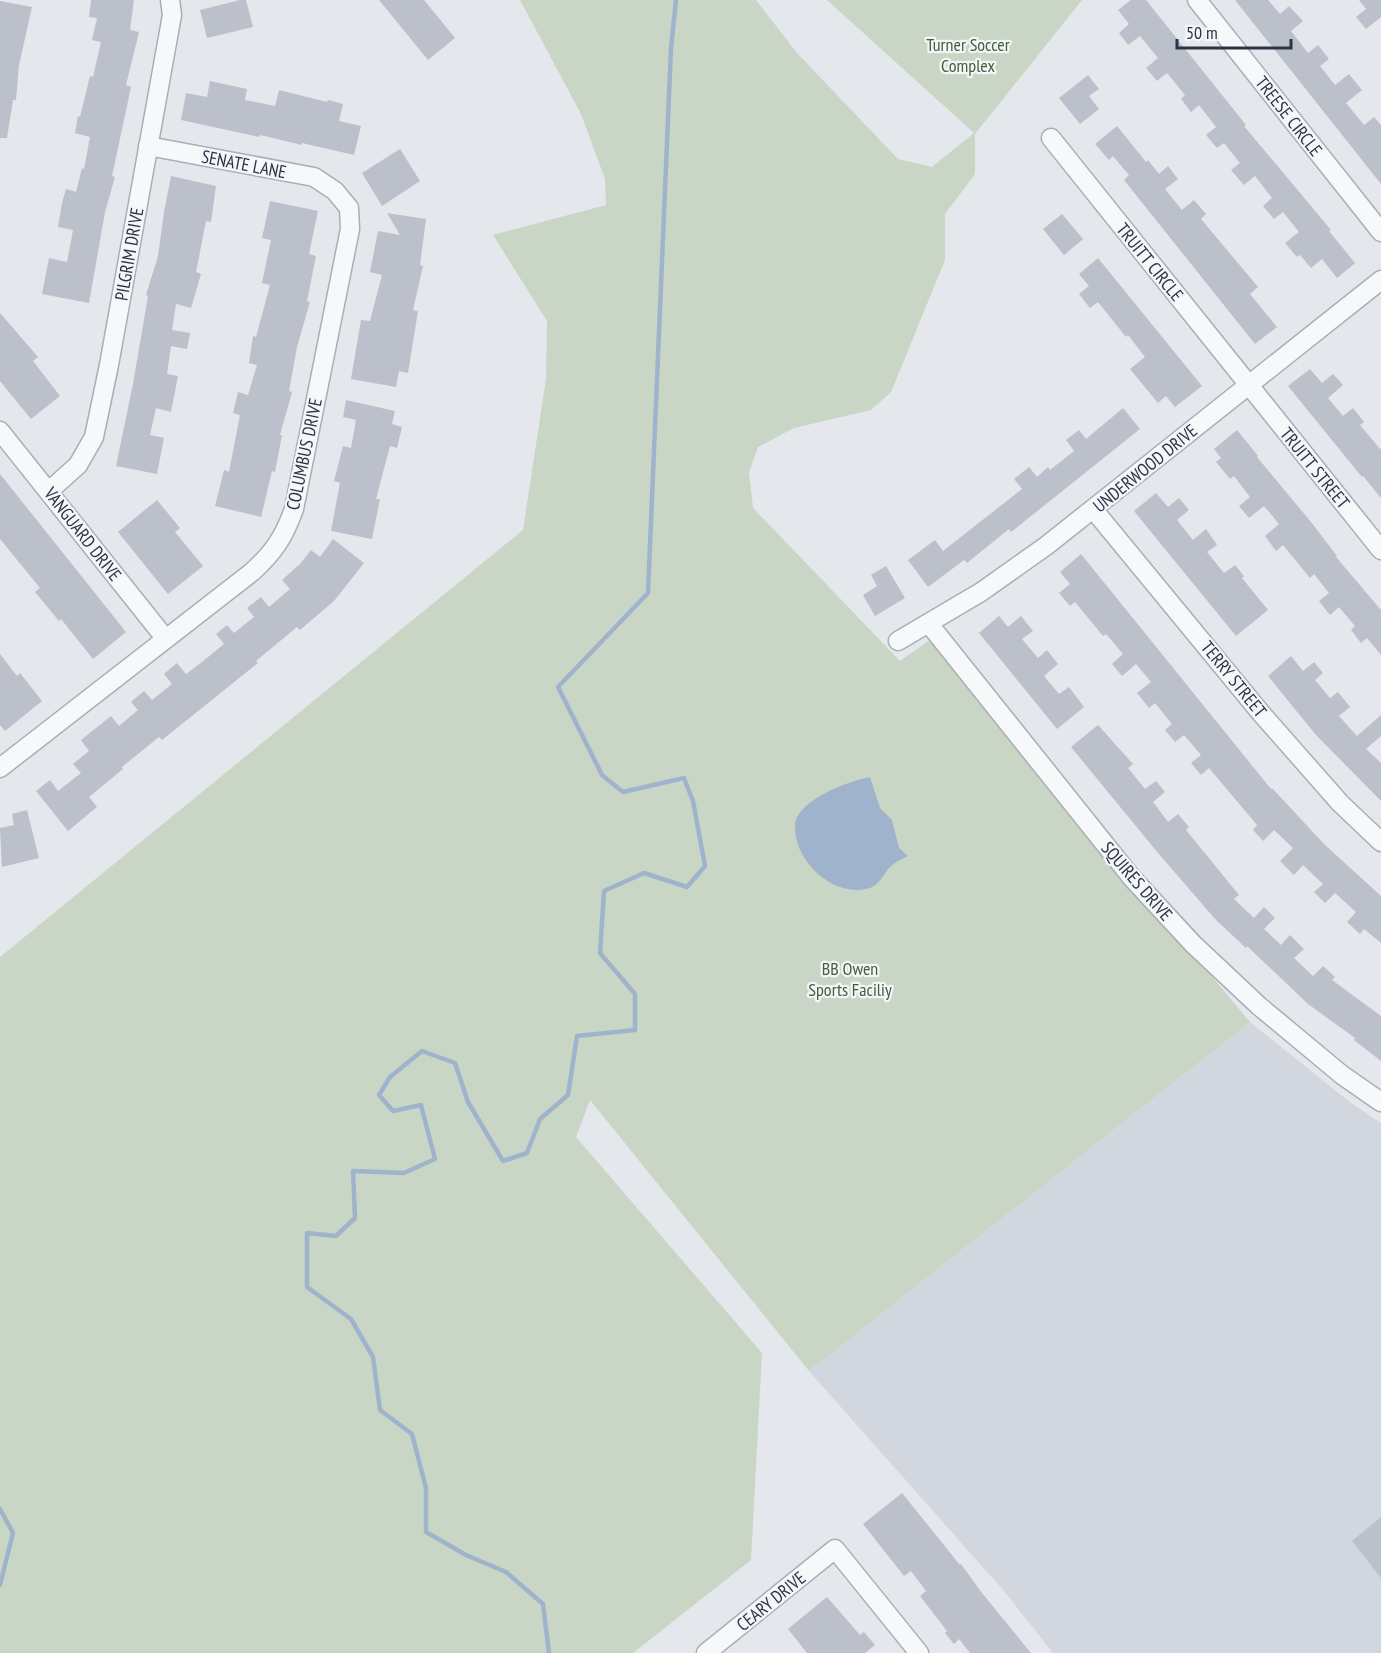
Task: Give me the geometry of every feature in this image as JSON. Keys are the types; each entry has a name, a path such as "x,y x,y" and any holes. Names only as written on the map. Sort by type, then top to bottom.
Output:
{"street":[{"name":"PILGRIM DRIVE","path":"49,491 78,465 94,437 172,15 170,0"},
{"name":"TREESE CIRCLE","path":"1197,0 1381,232"},
{"name":"TRUITT CIRCLE","path":"1051,138 1248,386"},
{"name":"SENATE LANE","path":"148,146 314,177 335,191"},
{"name":"COLUMBUS DRIVE","path":"0,768 252,572 272,554 286,532 294,509 350,229 349,208 335,191"},
{"name":"UNDERWOOD DRIVE","path":"898,641 1007,575 1381,280"},
{"name":"TRUITT STREET","path":"1248,386 1381,550"},
{"name":"VANGUARD DRIVE","path":"0,431 165,638"},
{"name":"TERRY STREET","path":"1093,509 1260,712 1340,803 1381,842"},
{"name":"SQUIRES DRIVE","path":"928,624 1132,878 1193,944 1259,1006 1342,1075 1381,1102"},
{"name":"CEARY DRIVE","path":"706,1653 835,1549 919,1653"}],"shaded area":[{"path":"1250,1022 1351,1103 1381,1123 1381,1653 1053,1653 1004,1591 809,1371"}],"green space":[{"path":"520,0 756,0 797,53 898,159 932,167 974,133 827,0 1082,0 975,134 975,174 945,214 945,260 891,392 871,410 794,428 758,447 749,472 753,508 900,661 930,640 1250,1022 809,1371 590,1100 576,1137 762,1353 751,1560 633,1653 0,1653 0,957 523,530 546,379 547,321 493,235 606,205 605,179 581,114"}],"water":[{"path":"870,777 880,808 892,820 899,848 908,856 891,866 873,887 856,890 843,888 818,874 808,864 796,838 795,825 798,816 814,800 838,787"}],"building":[{"path":"91,0 134,0 130,30 139,32 126,85 131,87 89,303 42,294 49,258 67,262 73,230 58,227 62,203 66,189 76,192 82,168 84,169 90,137 75,133 90,76 93,77 101,42 92,40 97,18 89,17"},
{"path":"246,0 253,27 207,38 200,10"},
{"path":"379,0 424,0 455,38 428,60"},
{"path":"1131,0 1146,0 1246,125 1244,126 1331,230 1329,231 1355,263 1337,278 1322,259 1311,268 1300,255 1297,257 1285,243 1299,232 1283,212 1274,219 1263,206 1272,198 1255,176 1244,185 1231,170 1240,163 1224,143 1217,148 1206,135 1216,127 1199,105 1191,112 1181,99 1185,95 1167,73 1157,81 1146,68 1158,58 1140,36 1128,45 1119,33 1129,24 1118,10"},
{"path":"1235,0 1268,0 1280,14 1289,6 1303,21 1291,31 1308,53 1318,45 1329,59 1320,66 1335,85 1349,74 1362,90 1346,103 1364,125 1374,117 1381,125 1381,184"},
{"path":"1359,0 1381,0 1381,17 1366,29 1356,17 1366,9"},
{"path":"0,1 32,7 19,65 16,100 13,100 7,138 0,138"},
{"path":"1088,75 1099,89 1089,96 1099,109 1080,124 1059,98"},
{"path":"210,81 247,89 245,100 275,106 279,90 343,104 339,121 361,126 354,155 181,120 186,93 207,97"},
{"path":"1117,126 1146,162 1148,160 1159,174 1168,166 1178,179 1165,189 1182,210 1194,200 1206,214 1201,219 1258,287 1250,294 1277,327 1255,344 1124,180 1129,175 1113,156 1109,160 1095,144"},
{"path":"400,149 420,181 382,206 362,173"},
{"path":"171,176 216,186 211,222 206,221 196,272 201,274 191,308 176,304 172,330 190,333 187,349 171,346 167,374 178,376 171,412 156,408 150,435 164,438 157,474 116,466 133,384 148,296 146,295 158,256"},
{"path":"270,201 318,211 309,254 316,256 307,301 310,302 297,347 289,391 292,392 280,435 282,435 275,472 272,471 261,517 215,506 224,470 229,472 240,415 233,413 238,392 248,395 257,365 249,363 253,336 256,337 270,285 262,283 271,240 262,238"},
{"path":"387,213 426,219 420,265 423,266 413,310 418,311 408,373 399,371 396,387 351,379 361,320 370,321 382,275 370,272 378,231 400,235"},
{"path":"1062,214 1083,239 1064,255 1043,229"},
{"path":"1098,258 1202,386 1175,407 1166,396 1158,403 1130,369 1145,357 1128,335 1126,337 1098,302 1090,308 1079,294 1089,286 1079,274"},
{"path":"0,313 38,357 33,361 60,396 31,419 0,381"},
{"path":"1310,369 1322,383 1333,374 1343,385 1328,398 1343,416 1353,408 1364,422 1360,425 1381,450 1381,498 1288,386"},
{"path":"346,400 395,411 392,424 402,427 397,448 390,446 376,499 380,499 372,539 331,531 340,483 334,481 343,446 351,448 356,420 343,417"},
{"path":"1123,408 1140,429 1011,532 1009,529 967,563 964,560 928,587 908,560 935,540 943,551 1022,489 1014,479 1029,467 1037,477 1048,467 1050,470 1074,451 1066,440 1079,430 1086,439"},
{"path":"1237,430 1311,522 1336,557 1381,610 1381,655 1367,638 1361,643 1351,630 1355,626 1339,607 1330,615 1319,601 1329,593 1314,574 1310,578 1283,545 1276,551 1265,536 1279,524 1264,506 1249,518 1239,506 1250,497 1234,476 1230,479 1216,462 1221,458 1214,449"},
{"path":"0,474 126,632 93,659 61,619 59,621 35,592 40,588 0,539"},
{"path":"1156,493 1168,507 1179,498 1189,510 1177,520 1193,540 1206,529 1217,545 1207,552 1224,573 1235,565 1244,576 1242,578 1268,610 1236,636 1134,511"},
{"path":"157,500 180,528 175,532 203,566 168,594 118,532"},
{"path":"333,539 364,563 334,601 300,630 297,627 256,661 258,663 162,740 159,737 122,767 123,769 89,797 97,807 68,831 36,791 50,780 58,791 81,773 73,764 89,751 81,740 111,716 119,726 138,710 131,702 144,691 152,700 172,684 164,674 177,663 186,674 202,662 224,644 216,634 227,625 234,633 254,617 247,608 261,597 269,607 290,589 282,580 300,564 311,550 320,557"},
{"path":"1081,554 1271,789 1324,844 1381,896 1381,943 1364,929 1360,934 1347,922 1356,912 1335,893 1325,903 1314,892 1323,884 1303,865 1294,875 1280,861 1293,848 1274,830 1263,841 1253,830 1257,825 1209,768 1201,775 1191,763 1201,755 1184,735 1175,742 1165,730 1172,724 1155,703 1149,708 1137,693 1151,682 1136,664 1122,676 1112,664 1123,654 1106,634 1103,636 1075,602 1070,606 1059,593 1070,584 1060,572"},
{"path":"886,566 905,598 875,616 863,595 877,586 871,575"},
{"path":"999,616 1008,627 1021,616 1033,631 1022,639 1038,658 1047,650 1058,664 1044,676 1059,694 1069,687 1084,707 1057,729 979,633"},
{"path":"0,654 17,676 20,673 42,701 5,731 0,725"},
{"path":"1291,656 1303,671 1314,662 1323,673 1315,680 1330,698 1338,692 1350,707 1339,716 1357,736 1381,715 1381,736 1366,749 1381,763 1381,801 1316,735 1268,676"},
{"path":"1098,725 1133,764 1128,768 1145,789 1156,781 1165,792 1153,802 1168,822 1178,814 1189,827 1186,830 1239,895 1234,899 1254,918 1264,907 1275,918 1264,929 1281,945 1290,935 1304,949 1294,958 1313,976 1323,966 1335,977 1332,980 1381,1016 1381,1061 1354,1040 1355,1038 1308,1004 1247,946 1246,948 1216,920 1158,853 1071,747"},
{"path":"27,810 39,858 2,867 0,828 14,825 12,814"},
{"path":"902,1493 1031,1653 970,1653 959,1639 954,1644 945,1633 947,1631 920,1596 926,1591 911,1571 904,1576 863,1524"},
{"path":"1381,1517 1381,1578 1352,1541"},
{"path":"827,1597 860,1635 864,1632 875,1645 865,1653 807,1653 788,1629"}],"waterway":[{"path":"549,1653 543,1604 506,1572 466,1555 426,1532 426,1488 412,1434 380,1410 373,1357 351,1319 307,1287 307,1233 336,1236 355,1218 353,1171 404,1173 435,1159 421,1105 393,1111 379,1095 390,1077 422,1051 455,1063 468,1102 503,1161 527,1153 540,1119 568,1095 577,1036 635,1030 635,994 600,953 604,891 644,873 687,887 705,866 693,801 684,778 623,792 602,775 558,687 648,593 671,48 676,0"},
{"path":"0,1509 13,1533 0,1585"}],"park label":[{"name":"Turner Soccer Complex","path":"968,54"},
{"name":"BB Owen Sports Faciliy","path":"850,978"}]}
